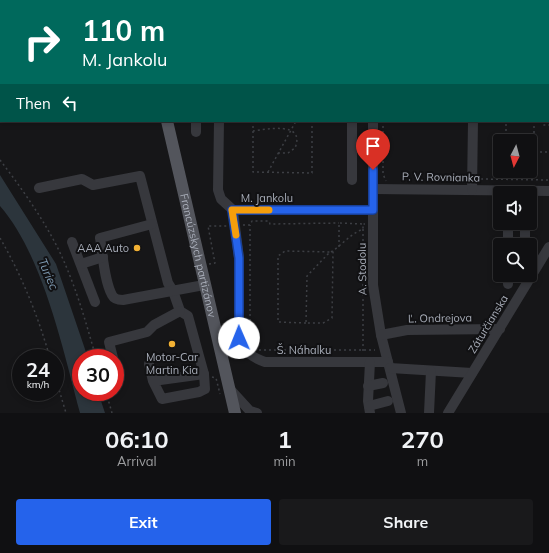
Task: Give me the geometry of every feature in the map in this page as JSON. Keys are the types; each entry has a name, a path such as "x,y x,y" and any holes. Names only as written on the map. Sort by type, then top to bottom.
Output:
{"main road":[{"name":"Francúzskych partizánov","path":"167,122 199,265 235,413"}],"street":[{"path":"196,122 196,132"},
{"name":"M. Jankolu","path":"219,122 218,190 221,199 232,210 373,210"},
{"path":"352,122 352,180"},
{"name":"A. Stodolu","path":"373,122 373,210 368,224 373,285 381,335 401,413"},
{"path":"472,122 472,190"},
{"path":"39,188 82,179 93,185 140,176 168,283 173,291 180,311 188,316 204,374 205,389 199,392 162,399 153,381 149,364"},
{"name":"P. V. Rovnianka","path":"373,189 386,188 493,191"},
{"name":"P. V. Rovnianka","path":"537,192 549,191"},
{"name":"Š. Náhalku","path":"232,210 239,258 239,338 243,349 249,355 265,362 366,362 431,371 472,373"},
{"path":"152,224 100,238 112,295 118,300 204,285"},
{"path":"72,242 95,302"},
{"name":"Záturčianska","path":"448,413 549,247"},
{"path":"81,264 103,257"},
{"path":"110,349 109,342 147,332 154,325 180,311"},
{"name":"Ľ. Ondrejova","path":"381,335 407,330 500,329"},
{"path":"366,362 370,409 388,401"},
{"path":"429,413 431,371"},
{"path":"153,381 204,374"},
{"path":"368,386 383,383"},
{"path":"229,388 250,411 257,413"}],"path":[{"path":"253,122 253,172 312,173 312,122"},
{"path":"268,172 290,129 295,122"},
{"path":"384,122 383,174 386,178 386,188"},
{"path":"506,122 506,134"},
{"path":"534,122 534,134"},
{"path":"253,131 283,128 290,129 296,137 295,148 288,154 278,153"},
{"path":"537,152 549,152"},
{"path":"0,160 16,181 49,231 72,280 93,349"},
{"path":"478,178 549,180"},
{"path":"252,343 250,332 250,225 252,221 269,221 270,224 368,224"},
{"path":"339,223 339,247"},
{"path":"306,323 306,276 332,252 368,224"},
{"path":"199,265 215,263 208,226 250,225"},
{"path":"363,229 363,350 366,362"},
{"path":"0,238 24,284 41,326 47,349"},
{"path":"285,251 332,252 332,318 323,323 278,322 278,256 285,251"},
{"path":"239,332 250,332"},
{"path":"255,348 264,351 385,350"},
{"path":"204,374 216,378 221,399"},
{"path":"62,401 66,413"},
{"path":"109,401 112,413"}],"water":[{"name":"Turiec","path":"0,175 56,264 85,349 72,349 72,383 64,349 40,276 15,226 0,206"},
{"path":"77,401 101,401 105,413 80,413"}],"slow traffic":[{"path":"236,235 232,210 269,210"}],"place":[{"name":"AAA Auto","path":"137,248"},
{"name":"Motor-Car Martin Kia","path":"172,344"}],"route":[{"path":"239,338 239,258 232,210 373,210 373,170"}]}
